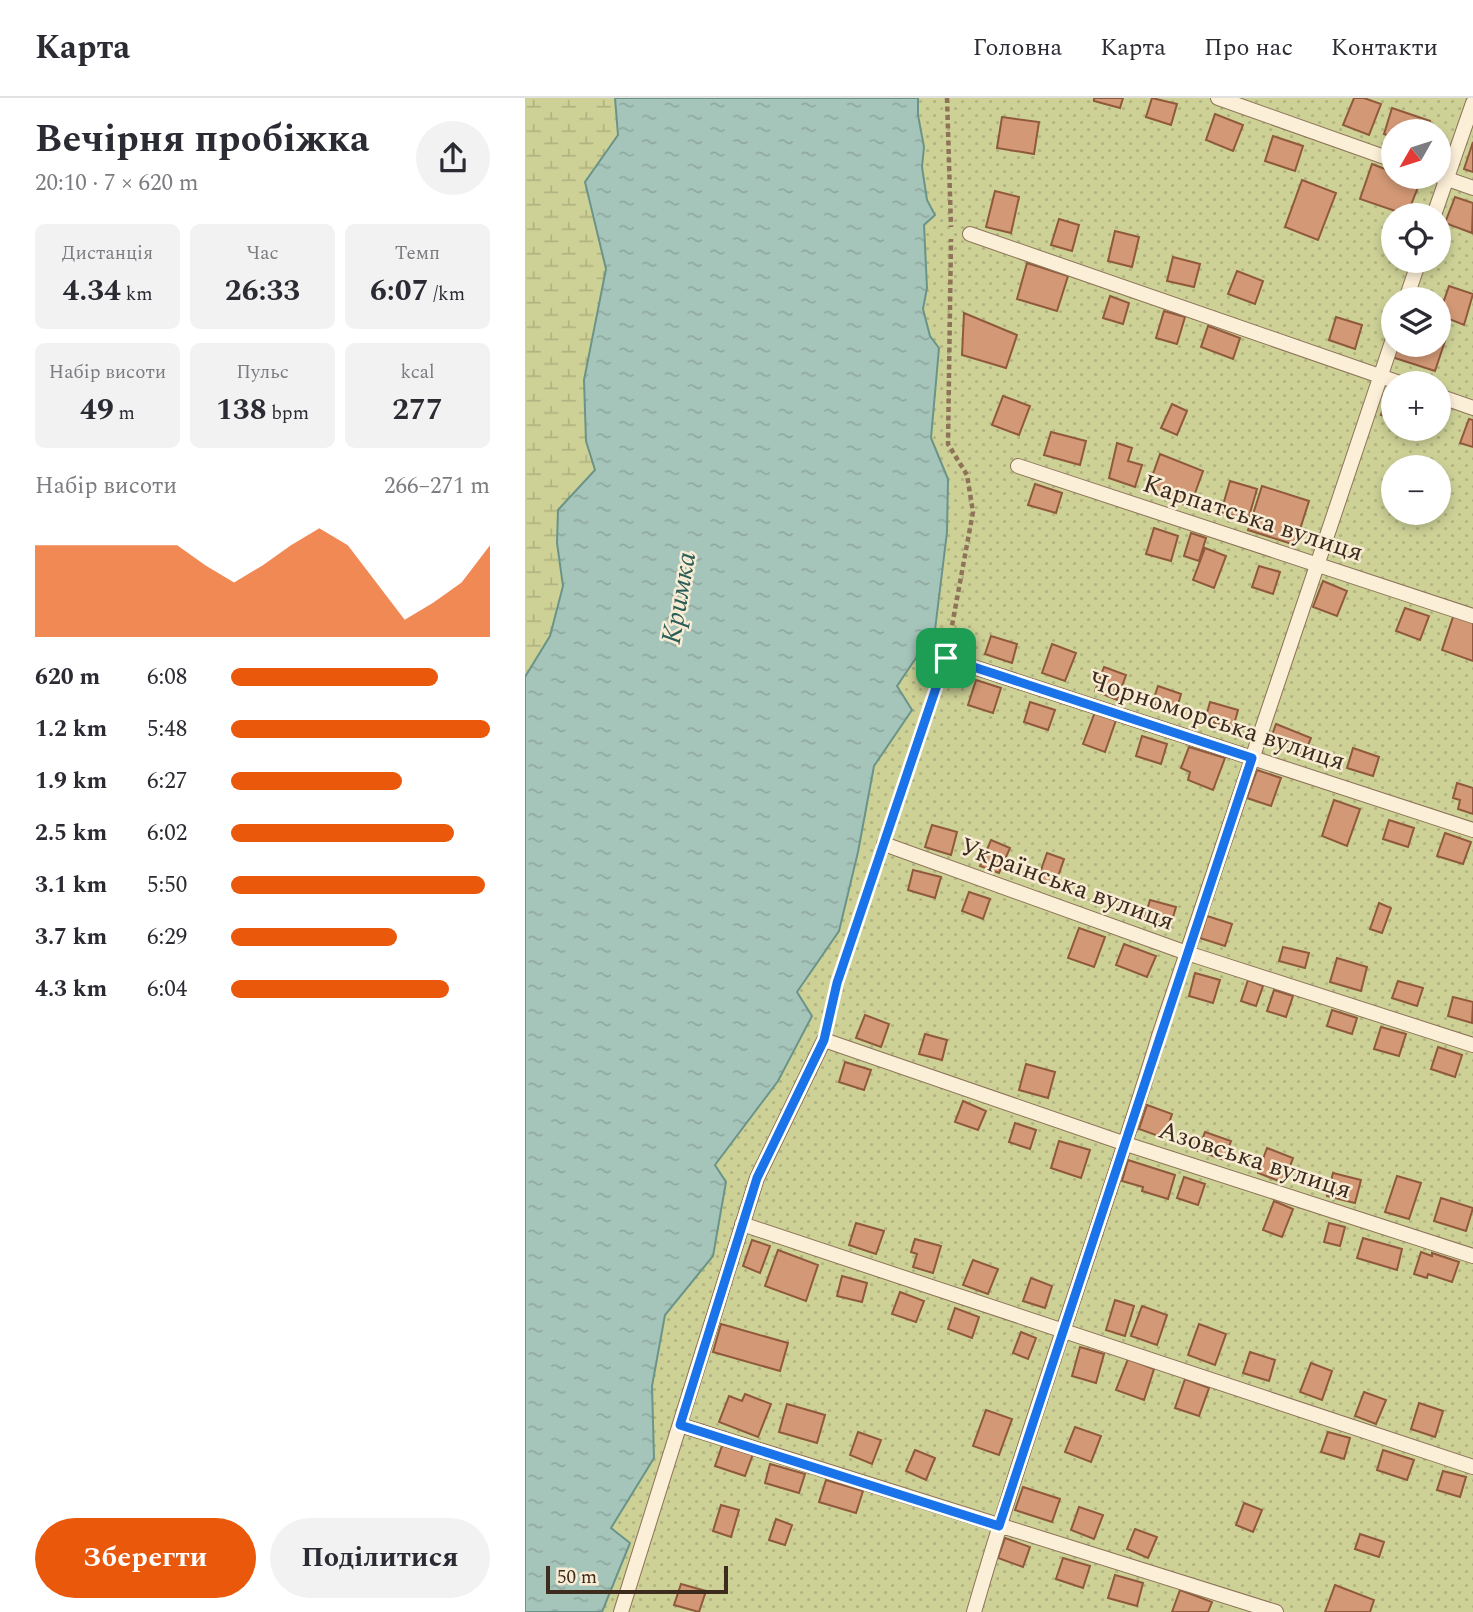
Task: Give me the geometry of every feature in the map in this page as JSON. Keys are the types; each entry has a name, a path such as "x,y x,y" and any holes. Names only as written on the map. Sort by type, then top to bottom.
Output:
{"lane":[{"path":"1218,98 1381,156"},
{"path":"1451,157 1473,103"},
{"path":"1451,180 1473,188"},
{"path":"970,234 1381,377 1187,953 999,1526 974,1612"},
{"path":"1451,400 1473,408"},
{"name":"Карпатська вулиця","path":"1018,466 1473,615"},
{"name":"Чорноморська вулиця","path":"946,658 1473,830"},
{"name":"Українська вулиця","path":"884,844 1187,953 1473,1045"},
{"path":"621,1612 757,1178 824,1040"},
{"name":"Азовська вулиця","path":"824,1040 1126,1144 1473,1256"},
{"path":"743,1224 1473,1468"},
{"path":"680,1425 1276,1612"}],"path":[{"path":"824,1040 837,983 946,658 973,512 967,475 948,444 951,228 947,98"}],"green space":[{"path":"525,98 615,98 618,135 585,182 606,269 584,380 586,441 595,470 558,510 557,543 563,585 550,637 525,677"},
{"path":"918,98 1473,98 1473,1612 602,1612 630,1544 611,1529 654,1458 652,1386 665,1315 713,1256 715,1166 778,1081 797,993 839,931 858,852 874,766 912,710 897,686 935,630 947,532 948,479 931,438 939,348 930,336 923,308 927,288 924,225 935,215 927,200 922,167 924,147"}],"water":[{"name":"Кримка","path":"615,98 918,98 924,147 922,167 927,200 935,215 924,225 927,288 923,309 930,336 939,348 931,438 948,479 947,532 935,630 897,686 912,710 874,766 858,852 839,931 797,992 812,1016 778,1081 715,1165 726,1182 713,1256 665,1315 652,1386 654,1458 611,1528 630,1543 602,1612 525,1612 525,677 550,636 563,586 557,543 558,510 595,470 586,441 584,380 606,269 585,182 618,135"}],"building":[{"path":"1094,98 1123,98 1120,108 1094,101"},
{"path":"1152,98 1177,104 1171,125 1146,117"},
{"path":"1354,98 1364,98 1381,104 1369,135 1343,125"},
{"path":"1392,108 1424,119 1389,119"},
{"path":"1215,114 1243,125 1233,151 1206,140"},
{"path":"1002,117 1039,122 1034,154 997,148"},
{"path":"1273,136 1303,146 1295,171 1265,161"},
{"path":"1473,142 1473,172 1464,169"},
{"path":"1372,164 1381,167 1381,189 1417,189 1412,203 1381,203 1381,206 1360,199"},
{"path":"1302,180 1336,193 1318,240 1285,227"},
{"path":"995,191 1019,197 1011,233 986,227"},
{"path":"1455,197 1473,203 1472,233 1451,225 1451,207"},
{"path":"1059,219 1079,225 1072,251 1051,245"},
{"path":"1115,231 1139,237 1132,267 1108,261"},
{"path":"1173,257 1200,264 1194,287 1167,281"},
{"path":"1027,263 1068,276 1057,311 1017,299"},
{"path":"1237,271 1263,281 1255,304 1228,294"},
{"path":"1449,286 1473,294 1464,325 1451,320 1451,287"},
{"path":"1110,296 1129,303 1123,324 1103,318"},
{"path":"1164,311 1185,317 1177,344 1156,338"},
{"path":"964,313 1017,335 1006,368 962,355"},
{"path":"1336,317 1362,325 1355,349 1329,340"},
{"path":"1208,326 1240,338 1233,359 1201,347"},
{"path":"1392,357 1440,357 1435,371"},
{"path":"1003,396 1030,406 1019,435 992,425"},
{"path":"1172,404 1187,411 1177,435 1161,428"},
{"path":"1469,419 1473,420 1473,447 1460,443"},
{"path":"1051,432 1086,441 1080,465 1044,455"},
{"path":"1117,443 1132,448 1128,461 1142,465 1135,487 1109,478"},
{"path":"1160,454 1203,471 1190,507 1147,491"},
{"path":"1230,481 1257,489 1248,520 1221,512"},
{"path":"1035,484 1062,493 1056,513 1028,505"},
{"path":"1262,486 1309,501 1295,545 1248,530"},
{"path":"1154,528 1178,536 1171,561 1146,554"},
{"path":"1191,533 1206,538 1199,561 1184,556"},
{"path":"1205,548 1226,556 1214,588 1193,580"},
{"path":"1259,566 1280,572 1273,594 1252,587"},
{"path":"1323,581 1347,591 1337,616 1313,607"},
{"path":"1405,608 1429,616 1420,640 1396,631"},
{"path":"1454,614 1473,621 1473,661 1442,650"},
{"path":"991,636 1017,644 1012,663 985,654"},
{"path":"1052,644 1076,653 1065,681 1042,673"},
{"path":"1104,667 1126,675 1117,700 1095,691"},
{"path":"976,680 1001,688 993,713 968,705"},
{"path":"1158,686 1181,694 1176,712 1152,704"},
{"path":"1030,702 1055,710 1048,730 1024,722"},
{"path":"1210,702 1238,710 1233,728 1205,720"},
{"path":"1095,712 1116,720 1105,752 1083,744"},
{"path":"1276,724 1311,738 1304,755 1292,750 1295,744 1272,735"},
{"path":"1142,736 1167,744 1161,764 1136,756"},
{"path":"1189,747 1225,758 1213,790 1188,780 1190,772 1181,768"},
{"path":"1353,748 1379,757 1373,776 1347,768"},
{"path":"1257,770 1281,778 1271,806 1247,798"},
{"path":"1457,783 1473,788 1473,814 1458,809 1460,800 1453,798"},
{"path":"1334,800 1360,809 1347,846 1322,836"},
{"path":"1389,820 1414,828 1408,847 1383,839"},
{"path":"932,825 957,832 951,855 925,847"},
{"path":"1445,833 1471,842 1463,864 1437,856"},
{"path":"991,840 1010,848 999,873 980,866"},
{"path":"1047,853 1064,859 1054,888 1037,881"},
{"path":"913,870 941,877 935,898 908,890"},
{"path":"969,892 990,899 983,919 962,911"},
{"path":"1150,900 1176,907 1170,927 1144,920"},
{"path":"1379,903 1391,908 1382,933 1370,929"},
{"path":"1207,916 1232,924 1225,946 1200,938"},
{"path":"1079,928 1105,937 1094,967 1068,958"},
{"path":"1124,944 1156,956 1147,977 1116,965"},
{"path":"1283,947 1309,953 1305,968 1279,961"},
{"path":"1337,958 1367,967 1361,991 1330,982"},
{"path":"1195,973 1220,980 1213,1003 1189,996"},
{"path":"1248,980 1263,986 1256,1006 1241,1001"},
{"path":"1398,981 1423,988 1417,1006 1392,998"},
{"path":"1274,990 1293,996 1286,1017 1267,1011"},
{"path":"1453,997 1473,1002 1472,1023 1448,1016"},
{"path":"1332,1010 1357,1018 1352,1034 1327,1026"},
{"path":"865,1015 889,1024 881,1047 856,1038"},
{"path":"1381,1027 1406,1034 1399,1056 1374,1049"},
{"path":"925,1034 947,1040 942,1060 919,1054"},
{"path":"1438,1047 1462,1055 1455,1077 1431,1069"},
{"path":"845,1062 871,1070 864,1090 839,1082"},
{"path":"1026,1064 1055,1072 1048,1098 1019,1090"},
{"path":"963,1101 986,1111 978,1130 955,1122"},
{"path":"1147,1105 1172,1114 1164,1138 1139,1129"},
{"path":"1015,1123 1036,1130 1030,1149 1009,1142"},
{"path":"1205,1132 1231,1141 1224,1160 1198,1151"},
{"path":"1059,1141 1090,1150 1081,1178 1051,1168"},
{"path":"1267,1148 1293,1158 1284,1183 1258,1173"},
{"path":"1128,1160 1175,1175 1168,1199 1122,1181"},
{"path":"1333,1173 1361,1180 1355,1203 1327,1196"},
{"path":"1397,1176 1421,1183 1409,1219 1385,1212"},
{"path":"1184,1177 1205,1184 1198,1205 1177,1198"},
{"path":"1441,1198 1473,1208 1466,1231 1434,1221"},
{"path":"1274,1201 1293,1209 1282,1237 1263,1230"},
{"path":"856,1223 884,1231 876,1254 849,1245"},
{"path":"1329,1223 1345,1227 1340,1246 1324,1242"},
{"path":"1363,1238 1402,1249 1397,1270 1357,1258"},
{"path":"915,1239 941,1246 933,1273 913,1267 917,1254 911,1252"},
{"path":"752,1240 770,1246 760,1273 743,1266"},
{"path":"778,1250 818,1265 806,1301 765,1286"},
{"path":"1421,1252 1459,1262 1452,1282 1428,1274 1427,1278 1414,1274"},
{"path":"973,1260 998,1269 988,1294 963,1285"},
{"path":"842,1276 867,1283 862,1302 837,1296"},
{"path":"1031,1278 1052,1286 1045,1308 1023,1301"},
{"path":"900,1292 924,1301 916,1322 892,1314"},
{"path":"1115,1300 1134,1306 1125,1336 1106,1330"},
{"path":"1142,1306 1167,1315 1157,1345 1131,1336"},
{"path":"955,1308 979,1317 972,1338 948,1329"},
{"path":"721,1324 788,1343 780,1371 713,1352"},
{"path":"1199,1324 1226,1334 1215,1365 1188,1355"},
{"path":"1021,1332 1036,1338 1028,1359 1013,1353"},
{"path":"1080,1347 1104,1354 1096,1383 1072,1376"},
{"path":"1250,1352 1275,1360 1269,1381 1243,1373"},
{"path":"1128,1359 1154,1369 1144,1400 1116,1390"},
{"path":"1311,1363 1332,1371 1322,1400 1300,1392"},
{"path":"1185,1379 1209,1388 1199,1416 1175,1408"},
{"path":"1364,1392 1386,1400 1376,1424 1355,1416"},
{"path":"745,1394 771,1404 758,1437 719,1422 729,1396 742,1401"},
{"path":"1419,1403 1443,1411 1435,1437 1411,1429"},
{"path":"787,1404 825,1415 817,1443 779,1432"},
{"path":"986,1410 1012,1419 999,1455 973,1446"},
{"path":"1075,1427 1101,1436 1091,1462 1065,1452"},
{"path":"858,1432 881,1440 872,1464 850,1455"},
{"path":"1328,1432 1350,1438 1344,1459 1321,1452"},
{"path":"723,1443 753,1454 745,1476 715,1466"},
{"path":"915,1450 935,1458 926,1480 906,1471"},
{"path":"1383,1450 1414,1460 1407,1480 1377,1470"},
{"path":"770,1464 805,1474 799,1493 765,1483"},
{"path":"1443,1471 1466,1477 1460,1497 1437,1490"},
{"path":"826,1480 863,1491 856,1513 819,1502"},
{"path":"1023,1487 1060,1499 1052,1522 1015,1510"},
{"path":"1244,1503 1262,1510 1253,1532 1236,1525"},
{"path":"721,1505 739,1510 731,1537 713,1531"},
{"path":"1079,1507 1103,1515 1094,1539 1071,1530"},
{"path":"776,1519 792,1525 785,1545 769,1540"},
{"path":"1135,1529 1157,1537 1148,1558 1127,1549"},
{"path":"1360,1534 1384,1542 1379,1557 1355,1549"},
{"path":"1005,1538 1030,1547 1023,1567 998,1558"},
{"path":"1063,1558 1090,1566 1083,1588 1056,1579"},
{"path":"1115,1575 1143,1583 1137,1606 1108,1598"},
{"path":"681,1584 706,1591 699,1612 674,1605"},
{"path":"1335,1585 1374,1600 1370,1612 1325,1612"},
{"path":"1180,1590 1212,1602 1208,1612 1172,1612"}],"route":[{"path":"946,658 1252,758 999,1526 680,1425 757,1178 824,1040 837,983 946,658"}]}
